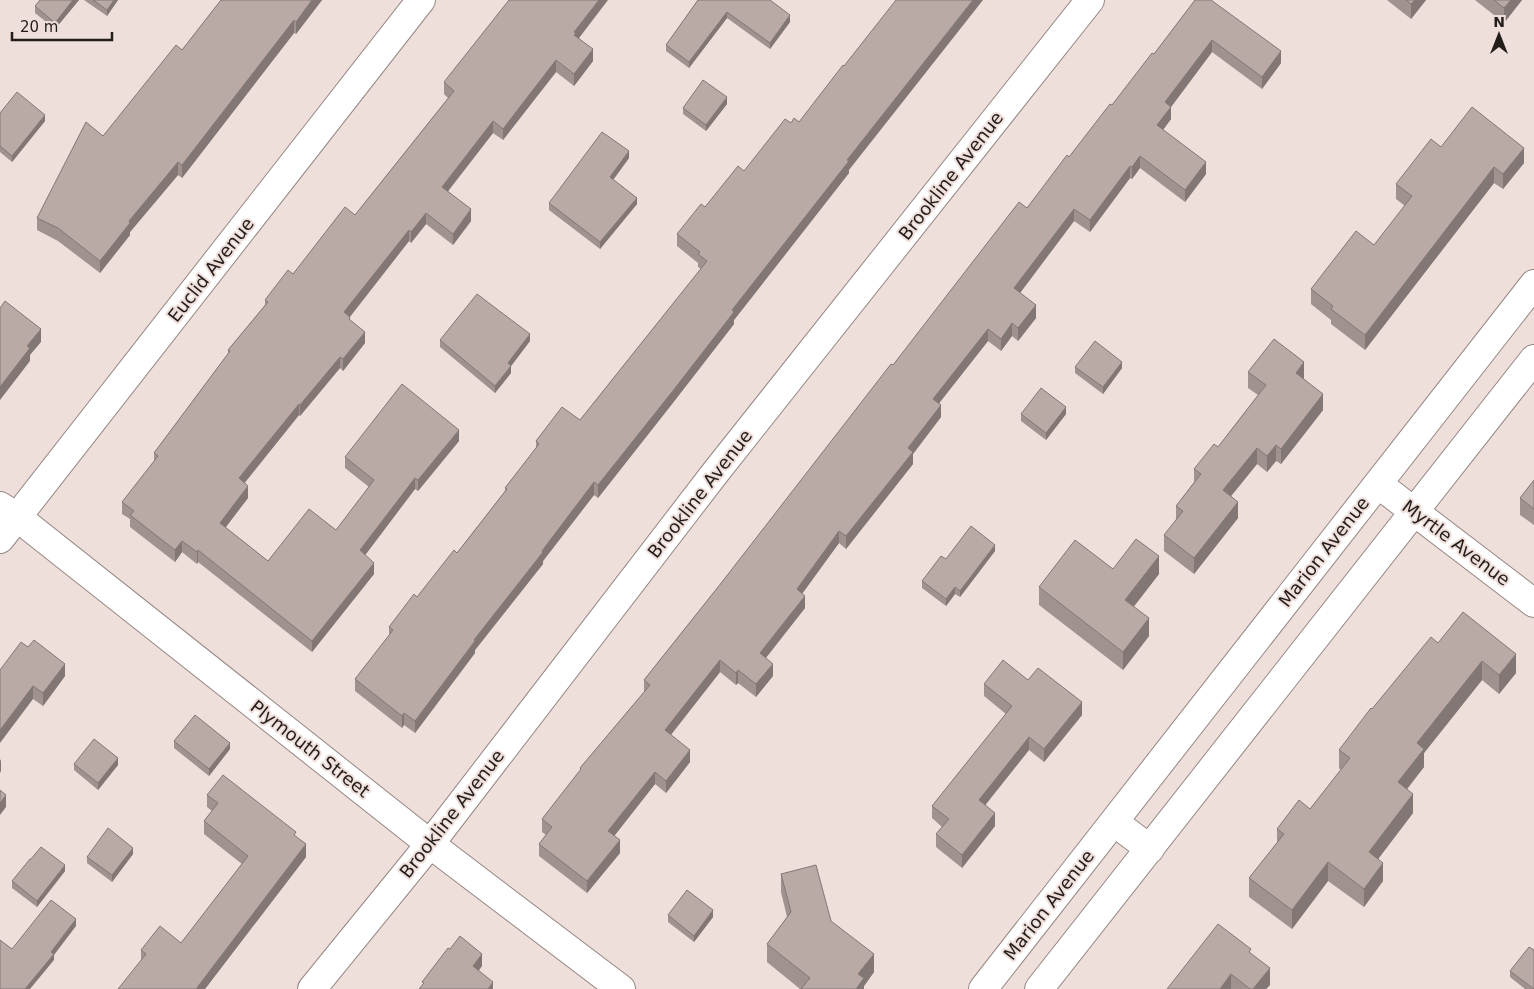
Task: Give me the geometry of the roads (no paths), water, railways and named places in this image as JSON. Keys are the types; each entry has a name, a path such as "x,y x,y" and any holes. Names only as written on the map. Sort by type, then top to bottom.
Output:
{"street":[{"name":"Euclid Avenue","path":"0,539 9,512 421,0"},
{"name":"Brookline Avenue","path":"312,989 430,844 715,473 1090,0"},
{"name":"Marion Avenue","path":"983,989 1534,284"},
{"path":"1040,989 1534,359"},
{"name":"Myrtle Avenue","path":"1378,484 1534,603"},
{"name":"Plymouth Street","path":"9,512 430,844 621,989"},
{"path":"1114,822 1150,849"}]}
